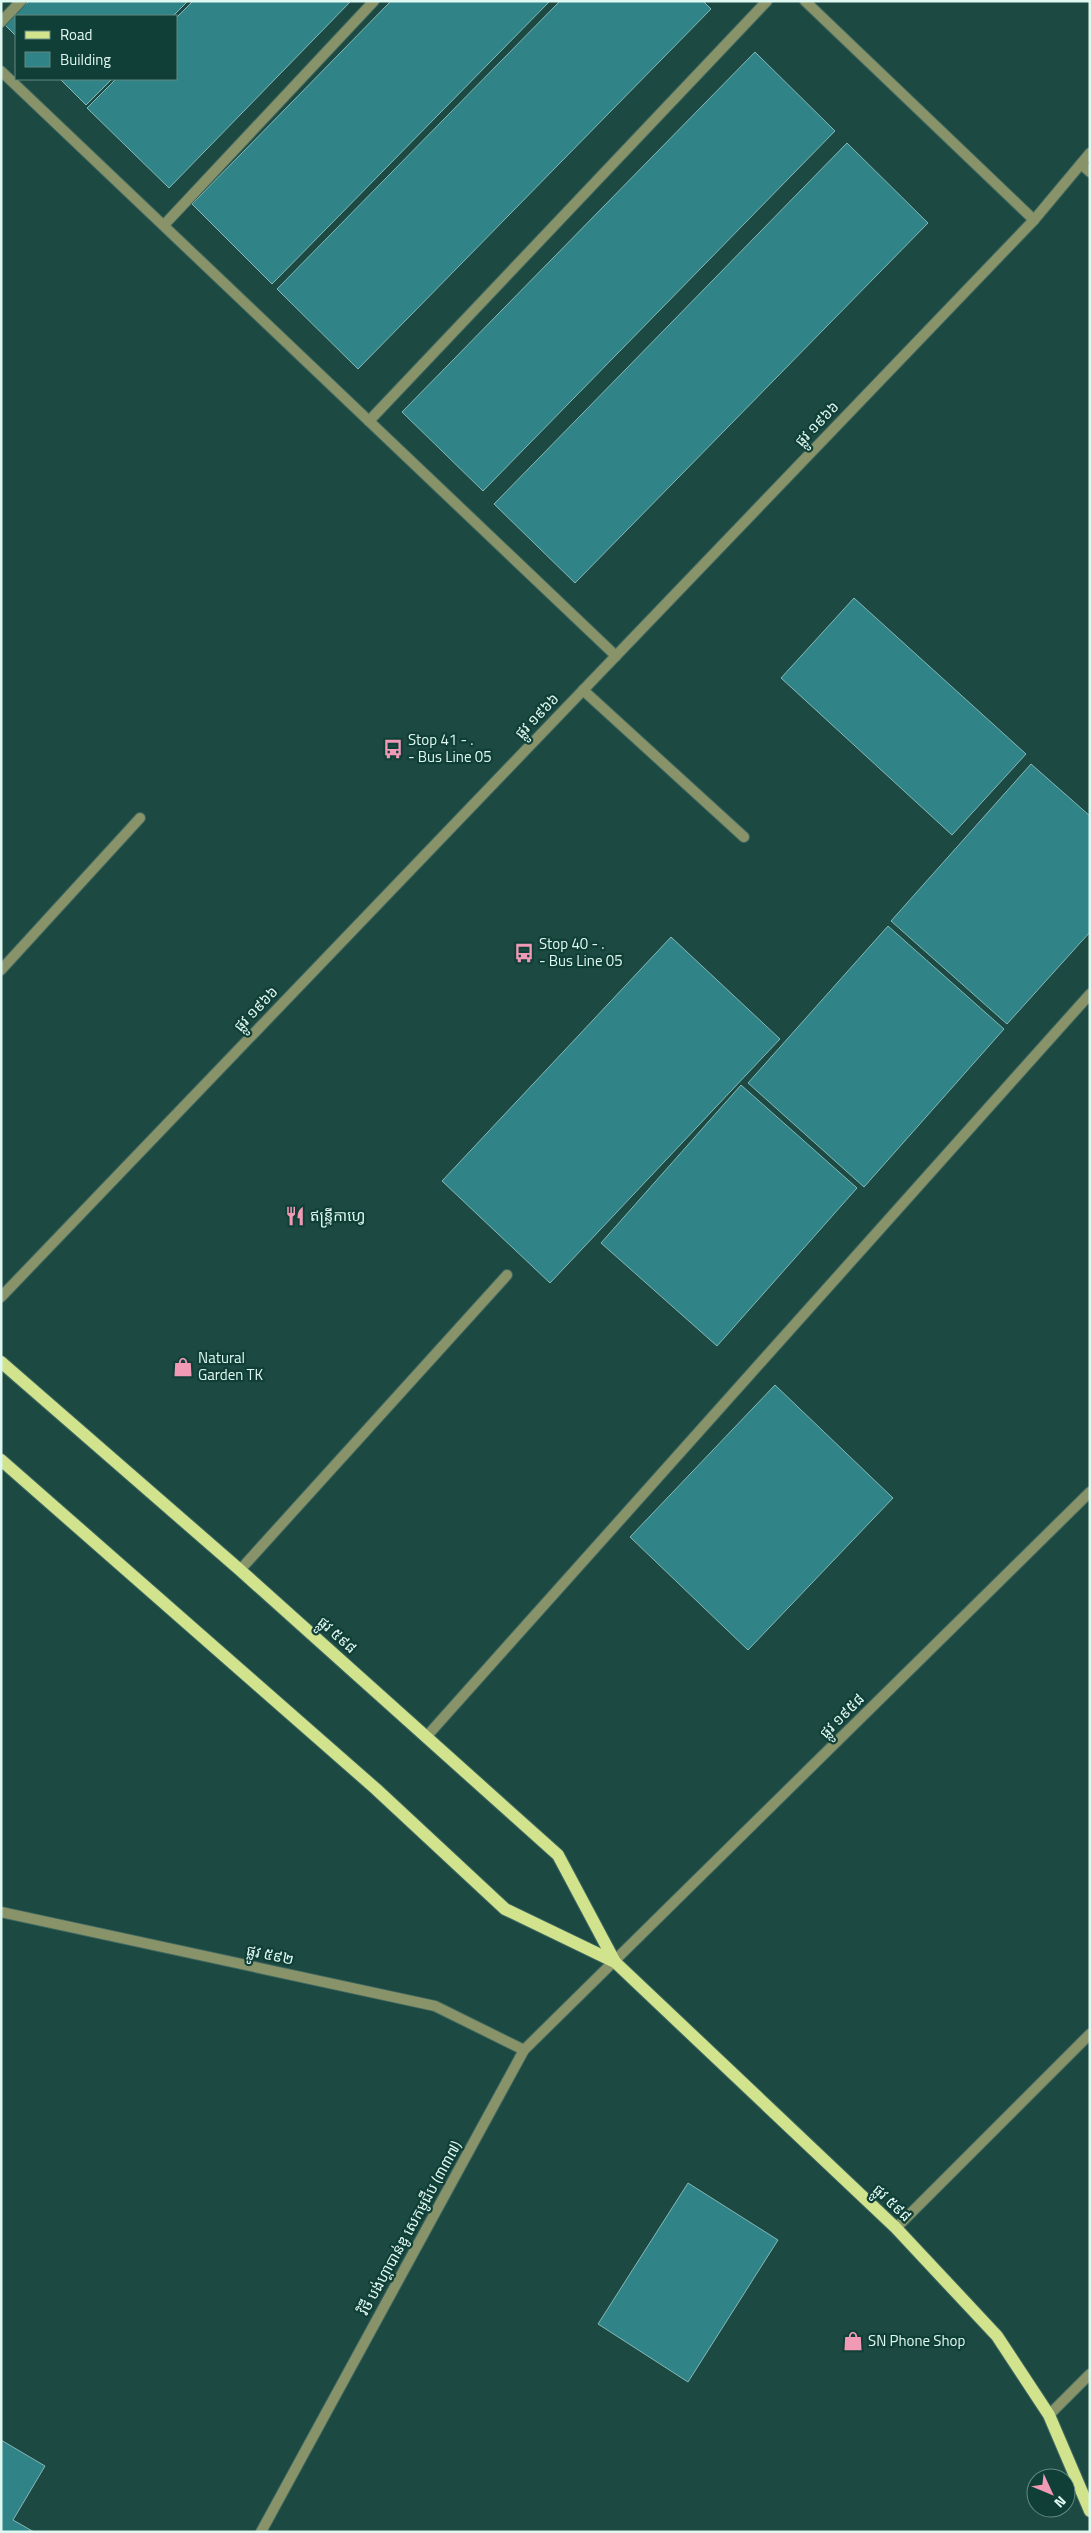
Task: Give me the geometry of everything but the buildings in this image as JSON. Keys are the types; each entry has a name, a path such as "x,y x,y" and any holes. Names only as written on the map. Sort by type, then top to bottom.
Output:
{"main road":[{"name":"ផ្លូវ ៥៩៨","path":"1,1362 240,1570 558,1855 614,1962"},
{"name":"ផ្លូវ ៥៩៨","path":"1,1460 369,1783 505,1909 614,1962 896,2228 998,2336 1049,2415 1090,2510"}],"street":[{"path":"1,22 21,1"},
{"path":"164,225 374,1"},
{"path":"369,421 767,1"},
{"path":"805,1 1034,220"},
{"path":"1,70 616,656"},
{"name":"ផ្លូវ ១៩៦៦","path":"1,1297 1034,220 1090,153"},
{"path":"1080,164 1090,172"},
{"path":"583,690 744,836"},
{"path":"1,970 140,818"},
{"path":"427,1736 1090,994"},
{"path":"240,1570 507,1275"},
{"name":"ផ្លូវ ១៩៥៨","path":"614,1962 1090,1492"},
{"name":"ផ្លូវ ៥៩២","path":"1,1912 435,2006 524,2050"},
{"name":"វិថី បង់ហ្គាបាន់ឌូ សេកមូជីប (៣៣៧)","path":"261,2532 524,2050 614,1962"},
{"path":"896,2228 1090,2034"},
{"path":"1049,2415 1090,2374"}],"place":[{"name":"Stop 41 - . - Bus Line 05","path":"393,749"},
{"name":"Stop 40 - . - Bus Line 05","path":"524,953"},
{"name":"ឥន្ទ្រីកាហ្វេ","path":"295,1216"},
{"name":"Natural Garden TK","path":"183,1367"},
{"name":"SN Phone Shop","path":"853,2341"}]}
